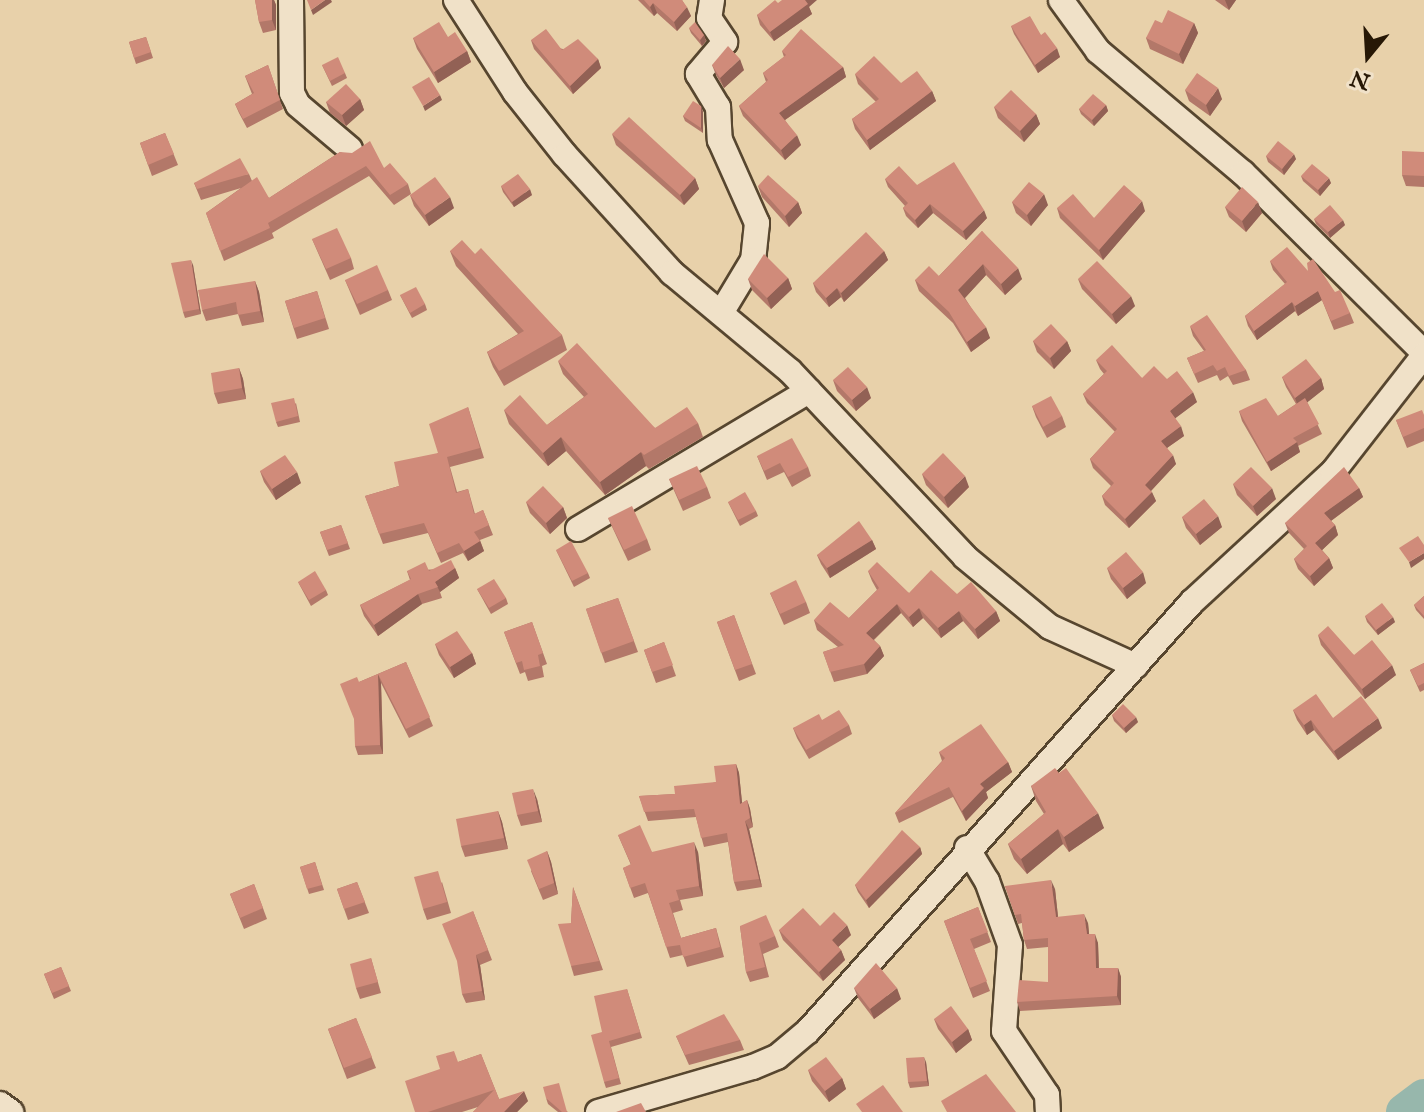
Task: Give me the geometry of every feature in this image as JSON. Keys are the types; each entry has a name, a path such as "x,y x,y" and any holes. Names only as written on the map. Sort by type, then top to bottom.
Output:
{"street":[{"path":"291,0 292,93 298,105 350,149"},
{"path":"456,0 515,92 565,155 672,273 809,391 940,535 977,567 1050,627 1136,666"},
{"path":"712,0 707,13 725,42 698,74 718,107 720,140 757,223 753,260 721,313"},
{"path":"598,1112 683,1091 777,1057 833,1008 967,848 1221,573 1333,472 1424,354 1243,173 1098,51 1061,0"},
{"path":"578,529 809,391"},
{"path":"967,848 987,881 1008,936 1004,1031 1047,1095 1048,1112"},
{"path":"0,1104 11,1112"}],"building":[{"path":"255,0 272,0 272,20 259,22"},
{"path":"307,0 325,0 311,10"},
{"path":"644,0 682,0 687,7 674,22 653,3 650,7"},
{"path":"775,0 778,3 782,0 805,0 808,4 770,32 757,15"},
{"path":"1168,10 1194,23 1179,54 1146,38 1155,20 1162,23"},
{"path":"1030,16 1041,35 1045,32 1057,48 1035,65 1011,26"},
{"path":"439,22 448,37 455,32 467,51 434,72 413,38"},
{"path":"695,22 704,35 700,40 689,28"},
{"path":"546,29 562,50 578,39 598,59 570,86 531,40"},
{"path":"801,29 843,67 779,113 797,135 781,150 739,106 768,80 763,73 786,55 782,51"},
{"path":"146,37 151,52 134,58 129,42"},
{"path":"728,46 740,59 720,78 712,65"},
{"path":"874,56 901,83 917,71 932,91 867,140 852,119 879,99 855,74"},
{"path":"338,57 345,73 330,81 322,65"},
{"path":"268,65 280,100 243,119 235,104 254,93 245,76"},
{"path":"1197,73 1218,88 1206,105 1185,90"},
{"path":"429,77 440,95 423,106 412,87"},
{"path":"346,84 360,99 342,115 326,102"},
{"path":"1011,90 1036,114 1020,131 994,107"},
{"path":"1093,94 1106,105 1092,120 1079,109"},
{"path":"693,101 701,106 701,128 683,116"},
{"path":"629,117 695,178 680,195 612,134"},
{"path":"165,133 174,154 148,165 140,143"},
{"path":"370,141 384,168 390,163 408,184 390,195 366,166 268,223 270,228 220,251 206,213 257,177 269,198 340,152 352,153"},
{"path":"1278,141 1294,154 1282,169 1266,156"},
{"path":"1402,151 1424,152 1424,176 1402,175"},
{"path":"240,158 249,174 197,189 194,183"},
{"path":"954,162 984,210 963,231 930,204 915,220 903,208 908,203 885,179 899,166 917,185"},
{"path":"1312,164 1329,178 1318,190 1301,176"},
{"path":"518,174 530,189 512,202 501,186"},
{"path":"768,175 798,202 785,216 758,186"},
{"path":"435,177 450,197 425,215 410,195"},
{"path":"1029,182 1044,194 1027,215 1012,202"},
{"path":"1124,185 1142,201 1099,250 1057,208 1073,194 1094,218"},
{"path":"1242,187 1258,202 1242,221 1225,207"},
{"path":"1330,205 1343,220 1328,232 1314,219"},
{"path":"337,228 351,258 326,269 312,239"},
{"path":"982,231 1018,268 1001,284 983,264 958,290 986,327 967,342 949,312 915,280 929,266 939,276"},
{"path":"866,232 884,251 841,293 837,288 826,298 813,283"},
{"path":"462,240 475,254 481,248 562,335 499,371 487,352 524,331 450,251"},
{"path":"1287,247 1308,271 1307,263 1313,259 1335,292 1340,290 1350,313 1331,321 1318,291 1295,306 1292,302 1254,331 1245,316 1287,282 1270,261"},
{"path":"764,254 788,278 767,298 748,279"},
{"path":"191,260 199,309 183,312 171,263"},
{"path":"1097,261 1131,296 1112,314 1078,279"},
{"path":"377,265 388,290 357,304 345,280"},
{"path":"255,281 260,311 238,315 236,302 202,310 198,290"},
{"path":"416,287 425,304 410,313 400,295"},
{"path":"317,291 325,318 294,328 285,301"},
{"path":"1207,315 1246,370 1229,376 1225,367 1217,371 1213,365 1194,374 1187,358 1206,350 1190,326"},
{"path":"1051,324 1067,341 1050,358 1033,341"},
{"path":"577,343 655,428 687,407 698,423 644,455 641,452 600,482 561,437 543,453 504,410 520,395 547,425 588,394 558,361"},
{"path":"1112,345 1142,378 1154,366 1167,379 1177,371 1193,392 1170,411 1181,426 1161,441 1173,455 1145,485 1152,492 1125,519 1102,496 1114,483 1090,459 1117,429 1083,394 1107,371 1096,360"},
{"path":"1306,359 1321,378 1295,398 1282,377"},
{"path":"848,367 867,387 852,400 833,380"},
{"path":"239,368 242,388 214,393 211,373"},
{"path":"1051,396 1062,416 1043,427 1032,406"},
{"path":"294,398 298,416 276,422 271,403"},
{"path":"1266,398 1278,416 1305,398 1319,424 1293,438 1297,442 1267,462 1239,411"},
{"path":"468,407 480,448 447,457 456,493 468,489 474,514 483,510 489,525 474,532 480,541 464,551 459,543 437,553 424,523 379,534 365,496 399,486 394,462 438,453 429,424"},
{"path":"1422,410 1424,428 1403,437 1396,420"},
{"path":"792,438 808,467 788,477 780,463 764,471 757,456"},
{"path":"943,453 965,476 944,497 922,474"},
{"path":"285,455 297,472 272,489 260,471"},
{"path":"697,466 707,487 679,500 669,479"},
{"path":"1251,467 1272,488 1253,506 1233,484"},
{"path":"1344,467 1359,488 1324,513 1335,525 1315,543 1329,558 1310,576 1294,559 1307,546 1285,523"},
{"path":"543,486 563,507 546,523 526,502"},
{"path":"745,492 756,511 738,520 728,502"},
{"path":"1204,499 1218,516 1196,534 1182,517"},
{"path":"632,506 647,539 624,550 608,518"},
{"path":"859,521 872,540 827,568 817,555"},
{"path":"341,525 348,543 327,550 320,532"},
{"path":"1418,536 1424,545 1424,553 1409,562 1399,548"},
{"path":"571,541 588,573 572,581 556,550"},
{"path":"1126,552 1143,572 1123,588 1107,568"},
{"path":"451,560 455,568 435,582 438,587 418,594 374,625 360,605 411,579 407,571 425,562 429,571"},
{"path":"877,562 909,593 931,570 957,594 971,582 996,611 975,629 959,611 938,628 919,608 909,617 897,604 866,633 880,646 864,664 830,672 823,652 844,645 814,620 830,602 849,618 879,588 868,571"},
{"path":"315,571 326,590 309,600 298,582"},
{"path":"494,579 506,598 489,608 477,589"},
{"path":"796,580 806,602 780,614 770,593"},
{"path":"1424,596 1424,616 1414,605"},
{"path":"618,598 634,641 601,653 586,609"},
{"path":"1382,603 1393,617 1376,630 1365,616"},
{"path":"734,615 752,664 735,670 717,622"},
{"path":"532,622 543,653 538,655 540,666 524,670 522,661 516,663 504,632"},
{"path":"1328,626 1354,655 1372,640 1392,665 1362,689 1318,635"},
{"path":"457,631 472,653 450,667 435,644"},
{"path":"664,642 673,665 652,672 644,650"},
{"path":"406,662 430,717 406,729 378,674 380,745 355,746 354,719 340,684 357,677 359,682"},
{"path":"1424,663 1424,683 1418,686 1410,670"},
{"path":"1316,694 1333,718 1361,696 1378,718 1334,751 1311,720 1304,725 1293,710"},
{"path":"1123,704 1136,717 1124,728 1112,715"},
{"path":"839,710 849,725 806,750 793,728 819,714 822,720"},
{"path":"981,724 1008,762 980,784 984,788 962,811 949,787 895,813 945,758 939,752"},
{"path":"736,764 740,804 747,800 750,818 745,821 759,879 734,882 727,833 701,838 694,809 644,812 639,796 675,794 674,786 716,782 714,766"},
{"path":"1055,768 1059,773 1066,768 1098,813 1064,837 1058,829 1021,859 1008,844 1046,812 1031,786"},
{"path":"533,789 538,811 517,815 512,793"},
{"path":"498,811 504,838 461,846 456,819"},
{"path":"640,825 652,852 694,842 699,886 676,890 679,900 669,903 681,938 716,928 720,947 683,957 680,945 666,947 645,883 630,888 623,868 631,864 618,835"},
{"path":"902,830 920,847 866,900 855,885"},
{"path":"547,851 554,883 539,889 527,860"},
{"path":"315,862 322,885 307,889 300,867"},
{"path":"438,871 447,902 423,909 414,877"},
{"path":"1051,880 1056,917 1084,914 1087,934 1095,934 1096,968 1118,968 1117,996 1017,1002 1019,980 1048,982 1048,938 1024,940 1021,914 1015,915 1005,886"},
{"path":"357,882 365,902 344,909 337,889"},
{"path":"254,884 263,908 240,918 230,894"},
{"path":"573,887 599,961 571,966 558,924 571,923"},
{"path":"978,907 988,932 970,939 987,981 970,988 944,921"},
{"path":"803,908 820,926 834,912 847,925 832,940 841,950 819,972 779,930"},
{"path":"473,911 488,950 476,955 482,991 462,994 457,961 442,924"},
{"path":"766,915 775,936 759,943 765,967 746,972 740,926"},
{"path":"371,958 378,982 356,988 350,964"},
{"path":"876,963 897,988 870,1009 854,988"},
{"path":"61,967 69,986 52,993 44,974"},
{"path":"627,989 640,1032 609,1041 619,1078 604,1082 591,1035 602,1032 594,996"},
{"path":"951,1006 968,1029 952,1042 934,1019"},
{"path":"724,1014 740,1040 685,1055 676,1036"},
{"path":"356,1018 372,1057 344,1068 328,1029"},
{"path":"454,1051 458,1062 481,1054 499,1099 524,1091 504,1112 473,1112 494,1090 428,1112 415,1112 405,1081 440,1069 436,1056"},
{"path":"826,1057 842,1078 825,1091 808,1070"},
{"path":"924,1057 927,1081 908,1082 906,1058"},
{"path":"986,1074 1016,1112 947,1112 941,1101"},
{"path":"559,1083 567,1112 562,1112 546,1098 543,1087"},
{"path":"883,1085 903,1112 862,1112 856,1104"},
{"path":"641,1103 646,1112 616,1112"}],"waterway":[{"path":"1404,1112 1424,1097"}]}
